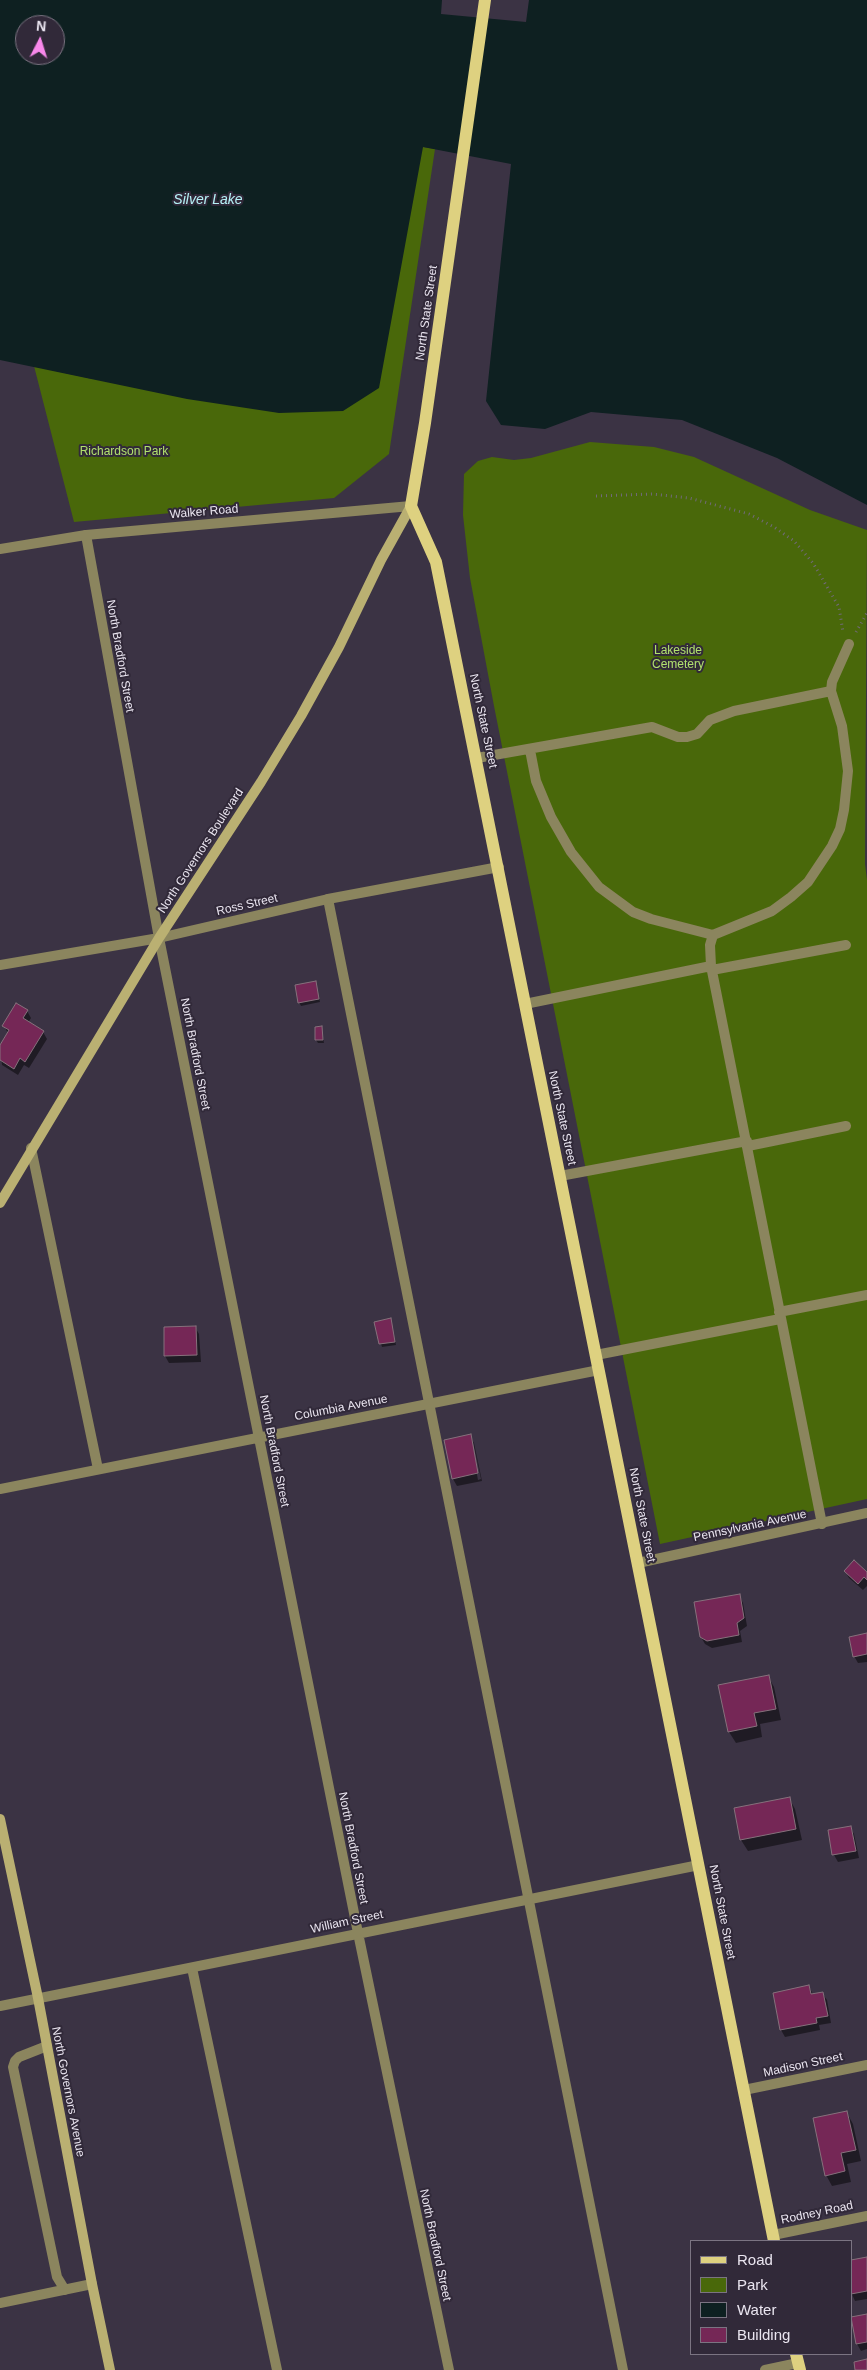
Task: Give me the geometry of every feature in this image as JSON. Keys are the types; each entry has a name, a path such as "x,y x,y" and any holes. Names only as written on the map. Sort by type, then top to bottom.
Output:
{"main road":[{"name":"North State Street","path":"485,0 425,423 411,506 436,562 499,866 525,1004 774,2238"},
{"name":"North Governors Boulevard","path":"0,1204 159,938 261,782 301,716 339,647 381,560 411,506"},
{"name":"North Governors Avenue","path":"0,1819 38,1998 110,2370"}],"street":[{"name":"Walker Road","path":"0,549 86,535 411,506"},
{"name":"North Bradford Street","path":"86,535 159,938 358,1933 449,2370"},
{"path":"530,750 536,781 551,817 571,852 598,887 618,902 651,919 713,936 772,911 791,897 808,882 832,846 840,829 848,771 842,726 831,692 832,682 847,647"},
{"path":"477,758 652,727 678,737 687,737 697,734 710,720 734,711 831,692"},
{"name":"Ross Street","path":"0,964 159,938 328,900 499,866"},
{"path":"328,900 623,2370"},
{"path":"713,936 710,945 712,968 822,1524"},
{"path":"525,1004 712,968 846,945"},
{"path":"560,1176 846,1126"},
{"path":"32,1148 98,1470"},
{"path":"596,1355 780,1316 867,1295"},
{"name":"Columbia Avenue","path":"0,1489 599,1370"},
{"name":"Pennsylvania Avenue","path":"638,1563 867,1513"},
{"name":"William Street","path":"0,2006 699,1866"},
{"path":"192,1968 277,2370"},
{"path":"47,2046 19,2057 15,2061 14,2068 57,2277 65,2290"},
{"name":"Madison Street","path":"744,2090 867,2064"},
{"name":"Rodney Road","path":"774,2238 867,2216"},
{"path":"0,2302 92,2284"},
{"path":"765,2370 798,2362"}],"path":[{"path":"596,496 652,494 689,498 749,514 774,527 794,541 813,563 826,584 839,607 847,647"},
{"path":"847,647 867,613"}],"green space":[{"name":"Richardson Park","path":"423,147 435,149 389,454 334,498 74,522 34,366 92,379"},
{"name":"Lakeside Cemetery","path":"590,442 654,447 694,457 810,510 867,530 865,864 867,880 867,1499 660,1544 494,706 470,578 463,515 464,474 478,461 492,457 514,460 531,458"}],"water":[{"name":"Silver Lake","path":"0,0 442,0 441,14 526,22 529,0 867,0 867,505 777,458 682,420 591,412 545,429 501,425 486,401 511,164 423,147 379,388 343,411 279,413 187,399 0,360"}],"building":[{"path":"316,981 319,999 298,1003 295,985"},
{"path":"16,1003 28,1010 23,1018 44,1031 25,1062 20,1058 14,1069 0,1060 0,1045 9,1030 2,1026"},
{"path":"322,1026 323,1040 315,1040 315,1027"},
{"path":"391,1318 395,1342 379,1344 374,1322"},
{"path":"196,1326 197,1355 164,1356 164,1327"},
{"path":"471,1434 478,1473 452,1479 444,1440"},
{"path":"854,1560 867,1572 867,1580 864,1577 858,1584 844,1571"},
{"path":"740,1594 744,1618 737,1623 739,1635 707,1641 700,1637 694,1602"},
{"path":"867,1633 867,1654 853,1657 849,1637"},
{"path":"769,1675 776,1709 754,1713 757,1726 728,1732 718,1685"},
{"path":"790,1797 796,1829 740,1840 734,1808"},
{"path":"851,1826 856,1851 832,1855 828,1830"},
{"path":"809,1985 811,1994 823,1992 828,2016 816,2018 817,2023 780,2030 773,1993"},
{"path":"847,2111 856,2150 841,2153 845,2171 825,2176 813,2118"},
{"path":"867,2257 867,2291 852,2294 852,2260"},
{"path":"867,2314 867,2342 856,2344 852,2317"},
{"path":"867,2359 867,2370 855,2370 854,2362"}]}
